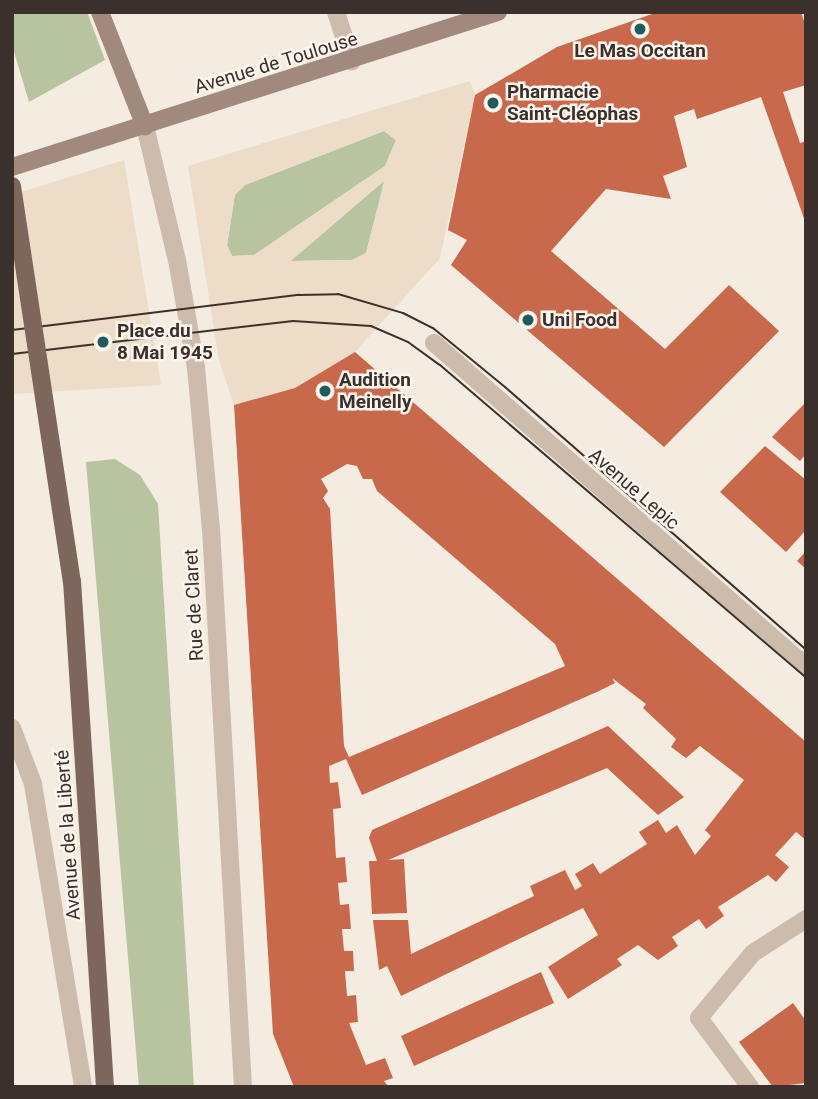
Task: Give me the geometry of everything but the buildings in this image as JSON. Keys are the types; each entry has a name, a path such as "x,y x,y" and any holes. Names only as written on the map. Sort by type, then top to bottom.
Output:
{"main road":[{"path":"100,12 145,126"},
{"name":"Avenue de Toulouse","path":"12,167 352,62 498,12"},
{"name":"Avenue de la Liberté","path":"12,186 72,581 105,1087"}],"street":[{"path":"336,12 352,62"},
{"name":"Rue de Claret","path":"145,126 177,260 196,368 211,529 243,1087"},
{"name":"Avenue Lepic","path":"434,343 806,666"},
{"path":"12,728 33,784 83,1087"},
{"path":"750,1087 699,1018 753,953 806,919"}],"green space":[{"path":"12,12 87,12 105,60 29,102 12,45"},
{"path":"384,131 396,140 385,166 254,255 232,256 227,245 235,194 245,185"},
{"path":"385,180 366,253 352,260 289,261"},
{"path":"115,459 140,475 158,504 194,1087 139,1087 86,462"}],"shaded area":[{"path":"470,81 475,94 440,258 355,352 295,388 234,405 219,360 188,166","holes":["384,131 396,140 385,166 254,255 232,256 227,245 235,195 245,185","384,181 366,253 352,260 291,261"]},
{"path":"124,160 161,385 12,394 12,195"}],"tram line":[{"path":"12,330 299,295 338,294 403,313 433,328 505,387 806,650"},
{"path":"12,354 293,321 371,326 408,342 440,365 806,678"}],"place":[{"name":"Le Mas Occitan","path":"640,29"},
{"name":"Pharmacie Saint-Cléophas","path":"493,103"},
{"name":"Uni Food","path":"528,320"},
{"name":"Place du 8 Mai 1945","path":"103,342"},
{"name":"Audition Meinelly","path":"325,391"}]}
